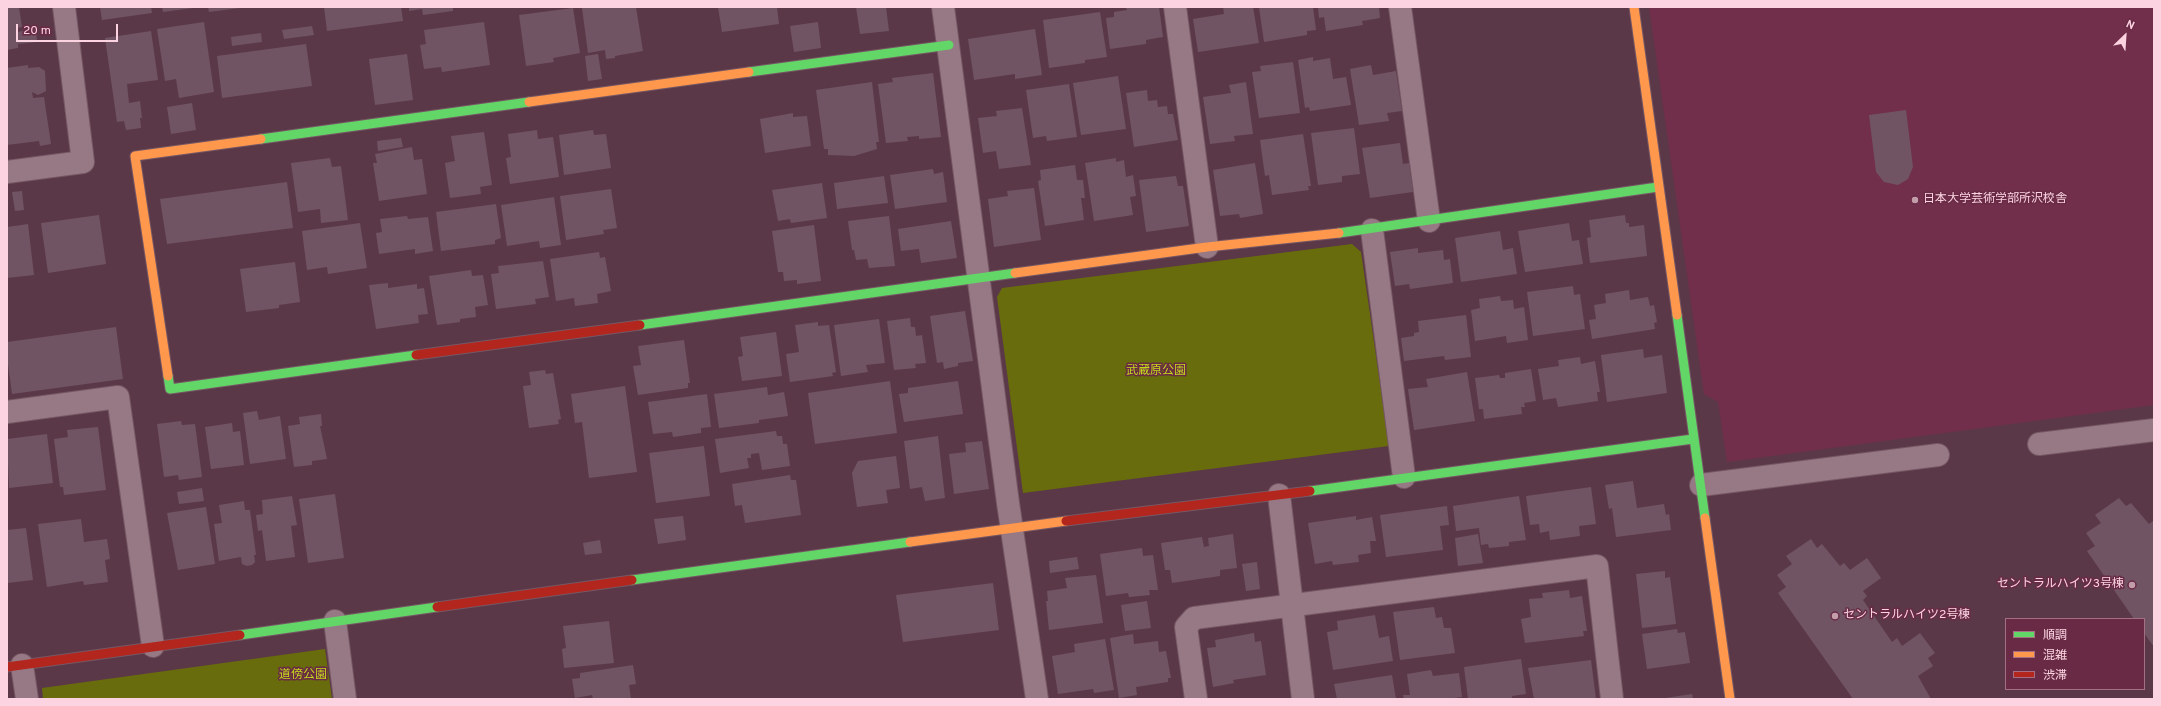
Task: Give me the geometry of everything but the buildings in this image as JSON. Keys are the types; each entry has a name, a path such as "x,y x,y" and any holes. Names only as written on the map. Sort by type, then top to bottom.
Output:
{"street":[{"path":"7,172 83,162 64,7"},
{"path":"943,7 1012,528 1037,699"},
{"path":"1175,7 1207,247"},
{"path":"1400,7 1429,221"},
{"path":"1634,7 1730,699"},
{"path":"949,45 134,156 170,389 1207,247 1372,230 1658,187"},
{"path":"1372,230 1404,477"},
{"path":"7,412 118,396 153,646"},
{"path":"2038,444 2154,430"},
{"path":"27,699 15,666 1012,528 1279,495 1693,439"},
{"path":"1701,485 1938,455"},
{"path":"1279,495 1303,699"},
{"path":"1196,699 1186,627 1194,618 1597,566 1612,699"},
{"path":"335,621 345,699"}],"shaded area":[{"name":"日本大学芸術学部所沢校舎","path":"1649,7 2154,7 2154,405 1727,462 1718,402 1704,394"}],"green space":[{"name":"武蔵原公園","path":"1352,244 1361,252 1389,446 1023,493 997,297 1002,288"},
{"name":"道傍公園","path":"325,649 332,699 43,699 42,688"}],"traffic: fast":[{"path":"749,72 949,45"},
{"path":"261,139 529,102"},
{"path":"1339,233 1658,187"},
{"path":"640,325 1015,273"},
{"path":"1677,315 1705,518"},
{"path":"168,376 170,389 416,355"},
{"path":"1310,491 1693,439"},
{"path":"632,580 910,542"},
{"path":"240,635 437,607"}],"traffic: slow":[{"path":"1634,7 1677,315"},
{"path":"529,102 749,72"},
{"path":"168,376 135,156 261,139"},
{"path":"1015,273 1207,247 1339,233"},
{"path":"1705,518 1730,699"},
{"path":"910,542 1066,521"}],"traffic: jam":[{"path":"416,355 640,325"},
{"path":"1066,521 1310,491"},
{"path":"437,607 632,580"},
{"path":"7,667 240,635"}],"place":[{"name":"日本大学芸術学部所沢校舎","path":"1915,200"},
{"name":"セントラルハイツ3号棟","path":"2132,585"},
{"name":"セントラルハイツ2号棟","path":"1835,616"}]}
